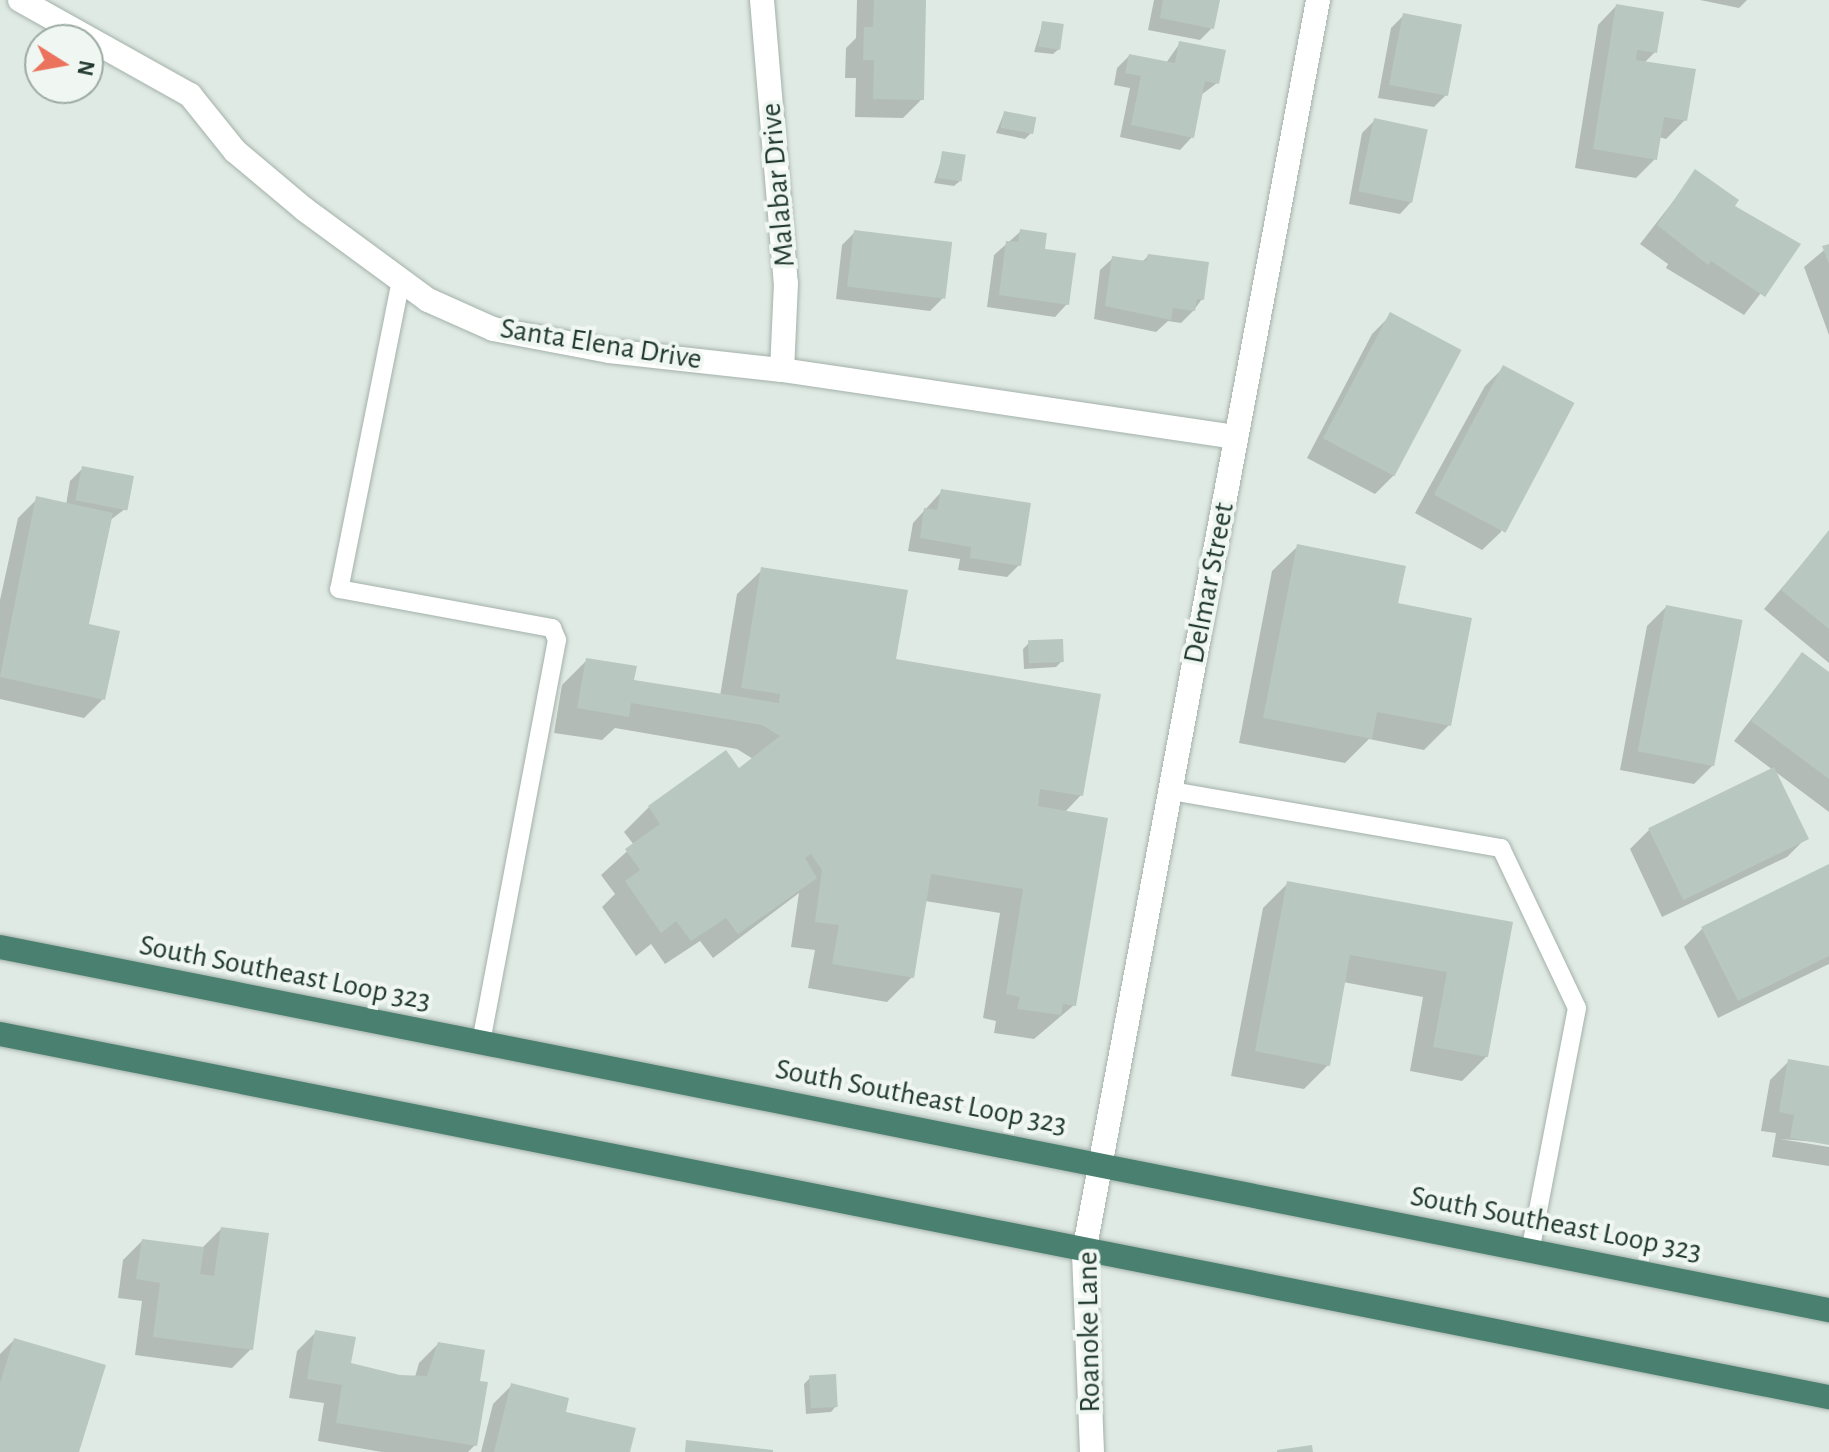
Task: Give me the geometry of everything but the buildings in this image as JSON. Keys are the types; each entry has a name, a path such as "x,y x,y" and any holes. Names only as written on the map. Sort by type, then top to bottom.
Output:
{"highway":[{"name":"South Southeast Loop 323","path":"0,947 1829,1310"},
{"path":"0,1034 1084,1252 1829,1397"}],"street":[{"name":"Santa Elena Drive","path":"20,0 190,95 235,151 401,280 428,300 493,329 609,351 782,370 1236,437"},
{"name":"Malabar Drive","path":"762,0 786,283 782,370"},
{"name":"Delmar Street","path":"1102,1165 1318,0"},
{"name":"Roanoke Lane","path":"1092,1452 1084,1252 1102,1165"}],"lane":[{"path":"401,280 339,589 552,628 557,640 481,1044"},
{"path":"1171,791 1501,848 1577,1008 1530,1251"}]}
